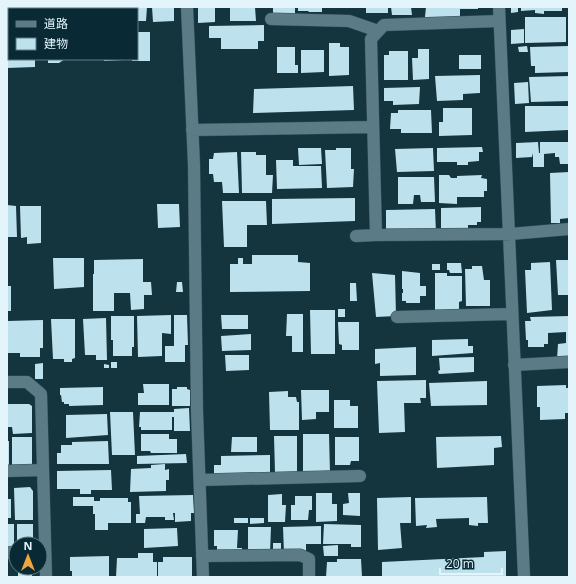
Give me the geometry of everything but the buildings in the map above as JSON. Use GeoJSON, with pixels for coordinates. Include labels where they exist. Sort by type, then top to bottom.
{"type":"FeatureCollection","features":[{"type":"Feature","properties":{"kind":"street"},"geometry":{"type":"LineString","coordinates":[[187,7],[194,165],[197,411],[203,577]]}},
{"type":"Feature","properties":{"kind":"street"},"geometry":{"type":"LineString","coordinates":[[499,7],[524,577]]}},
{"type":"Feature","properties":{"kind":"street"},"geometry":{"type":"LineString","coordinates":[[271,19],[349,20],[378,31]]}},
{"type":"Feature","properties":{"kind":"street"},"geometry":{"type":"LineString","coordinates":[[376,235],[370,39],[384,25],[499,20]]}},
{"type":"Feature","properties":{"kind":"street"},"geometry":{"type":"LineString","coordinates":[[192,130],[356,126],[373,127]]}},
{"type":"Feature","properties":{"kind":"street"},"geometry":{"type":"LineString","coordinates":[[356,236],[510,234],[569,229]]}},
{"type":"Feature","properties":{"kind":"street"},"geometry":{"type":"LineString","coordinates":[[397,317],[512,314]]}},
{"type":"Feature","properties":{"kind":"street"},"geometry":{"type":"LineString","coordinates":[[514,365],[569,362]]}},
{"type":"Feature","properties":{"kind":"street"},"geometry":{"type":"LineString","coordinates":[[7,382],[27,382],[41,394],[43,536]]}},
{"type":"Feature","properties":{"kind":"street"},"geometry":{"type":"LineString","coordinates":[[7,471],[43,470]]}},
{"type":"Feature","properties":{"kind":"street"},"geometry":{"type":"LineString","coordinates":[[200,480],[360,476]]}},
{"type":"Feature","properties":{"kind":"street"},"geometry":{"type":"LineString","coordinates":[[202,556],[300,555],[309,559],[309,577]]}}]}
